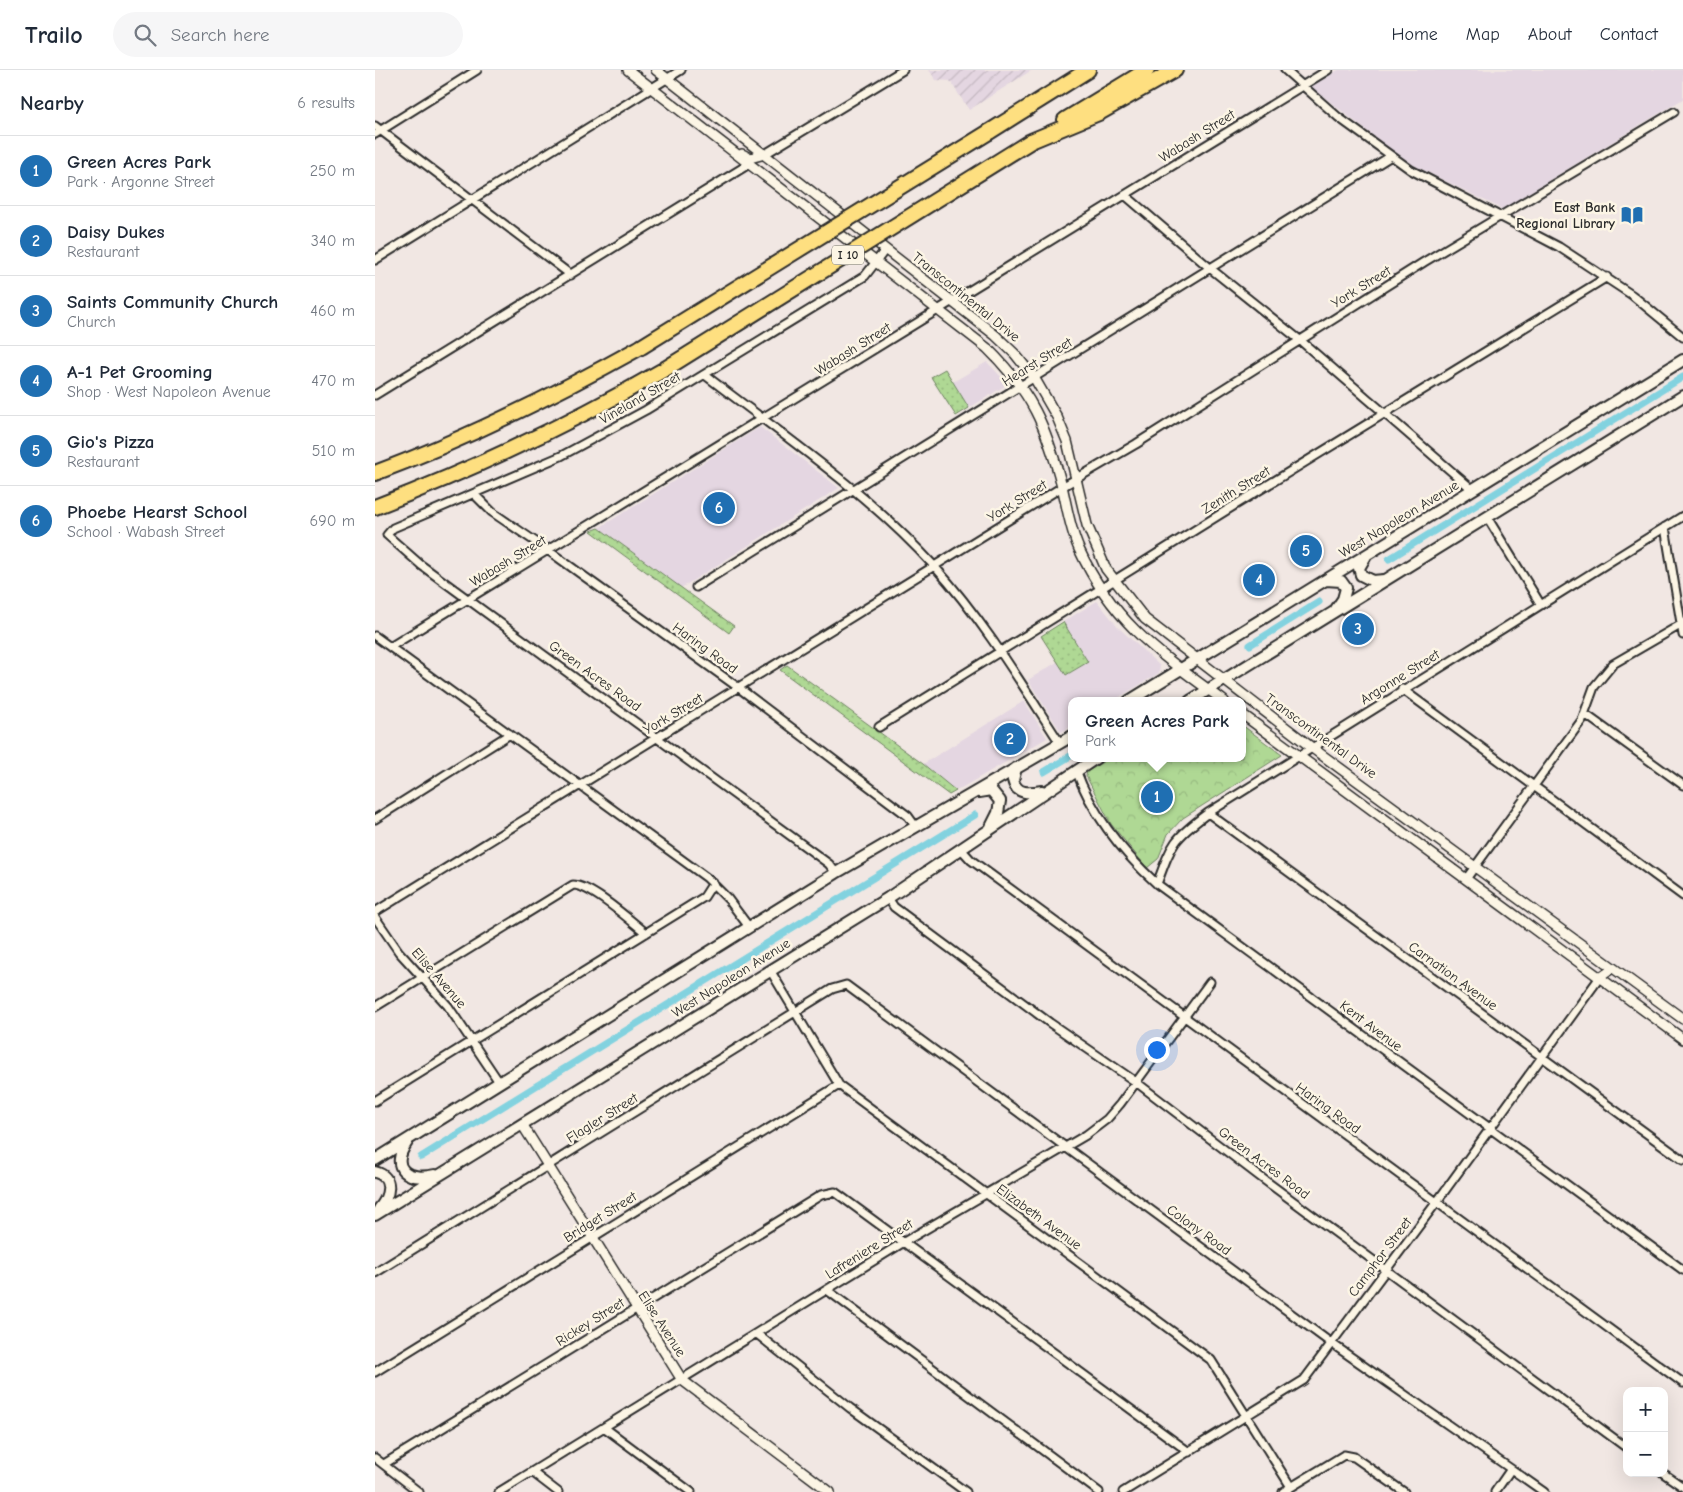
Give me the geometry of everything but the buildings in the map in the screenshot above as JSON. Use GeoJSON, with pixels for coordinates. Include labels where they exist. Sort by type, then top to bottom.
{"type":"FeatureCollection","features":[{"type":"Feature","properties":{"kind":"highway"},"geometry":{"type":"LineString","coordinates":[[1044,97],[1076,70]]}},
{"type":"Feature","properties":{"kind":"highway","name":"I 10"},"geometry":{"type":"LineString","coordinates":[[375,473],[414,459],[498,422],[641,348],[1088,70]]}},
{"type":"Feature","properties":{"kind":"highway","name":"I 10"},"geometry":{"type":"LineString","coordinates":[[375,507],[521,446],[665,369],[1147,70]]}},
{"type":"Feature","properties":{"kind":"highway"},"geometry":{"type":"LineString","coordinates":[[1031,141],[1108,108],[1175,70]]}},
{"type":"Feature","properties":{"kind":"main road","name":"West Napoleon Avenue"},"geometry":{"type":"LineString","coordinates":[[1136,697],[1683,360]]}},
{"type":"Feature","properties":{"kind":"main road"},"geometry":{"type":"LineString","coordinates":[[1197,697],[1683,396]]}},
{"type":"Feature","properties":{"kind":"main road"},"geometry":{"type":"LineString","coordinates":[[1369,554],[1359,568],[1361,575],[1373,581],[1385,580]]}},
{"type":"Feature","properties":{"kind":"main road"},"geometry":{"type":"LineString","coordinates":[[1326,580],[1341,581],[1346,588],[1343,599],[1332,613]]}},
{"type":"Feature","properties":{"kind":"main road"},"geometry":{"type":"LineString","coordinates":[[375,1160],[836,873],[1068,738]]}},
{"type":"Feature","properties":{"kind":"main road","name":"West Napoleon Avenue"},"geometry":{"type":"LineString","coordinates":[[375,1214],[888,898],[1089,762]]}},
{"type":"Feature","properties":{"kind":"main road"},"geometry":{"type":"LineString","coordinates":[[1016,768],[1013,780],[1017,790],[1023,792],[1045,791]]}},
{"type":"Feature","properties":{"kind":"main road"},"geometry":{"type":"LineString","coordinates":[[975,792],[991,790],[998,795],[1000,807],[991,828]]}},
{"type":"Feature","properties":{"kind":"main road"},"geometry":{"type":"LineString","coordinates":[[409,1139],[400,1156],[400,1163],[405,1173],[416,1178],[441,1174]]}},
{"type":"Feature","properties":{"kind":"main road"},"geometry":{"type":"LineString","coordinates":[[375,1172],[384,1176],[389,1187],[385,1201],[375,1214]]}},
{"type":"Feature","properties":{"kind":"street"},"geometry":{"type":"LineString","coordinates":[[477,70],[377,130],[571,275]]}},
{"type":"Feature","properties":{"kind":"street","name":"Transcontinental Drive"},"geometry":{"type":"LineString","coordinates":[[627,70],[987,348],[1021,387],[1042,423],[1050,440],[1078,548],[1101,590],[1120,616],[1146,642],[1219,697]]}},
{"type":"Feature","properties":{"kind":"street","name":"Transcontinental Drive"},"geometry":{"type":"LineString","coordinates":[[656,70],[995,335],[1015,354],[1035,379],[1057,417],[1067,441],[1087,526],[1106,568],[1115,582],[1145,620],[1245,697]]}},
{"type":"Feature","properties":{"kind":"street"},"geometry":{"type":"LineString","coordinates":[[375,260],[681,70]]}},
{"type":"Feature","properties":{"kind":"street"},"geometry":{"type":"LineString","coordinates":[[735,153],[750,158],[765,154],[903,70]]}},
{"type":"Feature","properties":{"kind":"street"},"geometry":{"type":"LineString","coordinates":[[1285,70],[1338,117],[1411,170],[1501,218],[1549,240],[1607,277],[1683,337]]}},
{"type":"Feature","properties":{"kind":"street","name":"Wabash Street"},"geometry":{"type":"LineString","coordinates":[[390,647],[549,551],[1328,70]]}},
{"type":"Feature","properties":{"kind":"street","name":"York Street"},"geometry":{"type":"LineString","coordinates":[[375,912],[935,567],[1424,262],[1501,218],[1674,112]]}},
{"type":"Feature","properties":{"kind":"street","name":"Hearst Street"},"geometry":{"type":"LineString","coordinates":[[696,587],[1035,379],[1391,156]]}},
{"type":"Feature","properties":{"kind":"street"},"geometry":{"type":"LineString","coordinates":[[375,395],[749,164]]}},
{"type":"Feature","properties":{"kind":"street"},"geometry":{"type":"LineString","coordinates":[[1125,195],[1211,269],[1301,340],[1473,490]]}},
{"type":"Feature","properties":{"kind":"street","name":"Vineland Street"},"geometry":{"type":"LineString","coordinates":[[387,535],[393,528],[475,495],[561,456],[647,410],[865,276],[885,250]]}},
{"type":"Feature","properties":{"kind":"street","name":"Zenith Street"},"geometry":{"type":"LineString","coordinates":[[879,727],[1115,582],[1227,510],[1607,277]]}},
{"type":"Feature","properties":{"kind":"street"},"geometry":{"type":"LineString","coordinates":[[705,374],[853,490],[895,526],[935,567],[1001,652],[1060,743]]}},
{"type":"Feature","properties":{"kind":"street","name":"Haring Road"},"geometry":{"type":"LineString","coordinates":[[475,495],[492,512],[739,688],[909,816],[916,827]]}},
{"type":"Feature","properties":{"kind":"street","name":"Argonne Street"},"geometry":{"type":"LineString","coordinates":[[1157,884],[1173,842],[1180,834],[1208,813],[1297,755],[1683,516]]}},
{"type":"Feature","properties":{"kind":"street"},"geometry":{"type":"LineString","coordinates":[[1487,517],[1541,605]]}},
{"type":"Feature","properties":{"kind":"street"},"geometry":{"type":"LineString","coordinates":[[1665,527],[1683,636]]}},
{"type":"Feature","properties":{"kind":"street","name":"Green Acres Road"},"geometry":{"type":"LineString","coordinates":[[387,535],[421,566],[657,737],[821,859],[836,873]]}},
{"type":"Feature","properties":{"kind":"street"},"geometry":{"type":"LineString","coordinates":[[1466,879],[1585,714],[1588,701],[1595,686],[1613,664],[1682,624]]}},
{"type":"Feature","properties":{"kind":"street"},"geometry":{"type":"LineString","coordinates":[[375,636],[713,883],[749,927]]}},
{"type":"Feature","properties":{"kind":"street"},"geometry":{"type":"LineString","coordinates":[[1402,690],[1683,896]]}},
{"type":"Feature","properties":{"kind":"street","name":"Transcontinental Drive"},"geometry":{"type":"LineString","coordinates":[[1246,698],[1683,1019]]}},
{"type":"Feature","properties":{"kind":"street"},"geometry":{"type":"LineString","coordinates":[[1585,714],[1683,785]]}},
{"type":"Feature","properties":{"kind":"street","name":"Transcontinental Drive"},"geometry":{"type":"LineString","coordinates":[[1246,717],[1683,1039]]}},
{"type":"Feature","properties":{"kind":"street"},"geometry":{"type":"LineString","coordinates":[[375,819],[509,734]]}},
{"type":"Feature","properties":{"kind":"street","name":"Kent Avenue"},"geometry":{"type":"LineString","coordinates":[[1076,770],[1109,832],[1124,851],[1157,884],[1489,1130],[1683,1270]]}},
{"type":"Feature","properties":{"kind":"street","name":"Carnation Avenue"},"geometry":{"type":"LineString","coordinates":[[1208,813],[1683,1160]]}},
{"type":"Feature","properties":{"kind":"street","name":"Haring Road"},"geometry":{"type":"LineString","coordinates":[[961,849],[971,860],[1183,1017],[1683,1383]]}},
{"type":"Feature","properties":{"kind":"street"},"geometry":{"type":"LineString","coordinates":[[375,1101],[704,897],[713,883]]}},
{"type":"Feature","properties":{"kind":"street"},"geometry":{"type":"LineString","coordinates":[[375,1007],[573,885],[579,885],[591,892],[646,933]]}},
{"type":"Feature","properties":{"kind":"street","name":"Green Acres Road"},"geometry":{"type":"LineString","coordinates":[[888,898],[894,907],[955,954],[1136,1082],[1623,1445]]}},
{"type":"Feature","properties":{"kind":"street","name":"Elise Avenue"},"geometry":{"type":"LineString","coordinates":[[375,917],[399,952],[448,1006],[499,1082]]}},
{"type":"Feature","properties":{"kind":"street","name":"Camphor Street"},"geometry":{"type":"LineString","coordinates":[[1123,1492],[1304,1380],[1436,1203],[1600,977],[1613,968]]}},
{"type":"Feature","properties":{"kind":"street","name":"Elizabeth Avenue"},"geometry":{"type":"LineString","coordinates":[[770,970],[839,1085],[1211,1360],[1291,1487]]}},
{"type":"Feature","properties":{"kind":"street","name":"Lafreniere Street"},"geometry":{"type":"LineString","coordinates":[[499,1492],[904,1242],[1065,1147],[1107,1119],[1209,982]]}},
{"type":"Feature","properties":{"kind":"street","name":"Flagler Street"},"geometry":{"type":"LineString","coordinates":[[375,1273],[795,1012],[843,985]]}},
{"type":"Feature","properties":{"kind":"street","name":"Colony Road"},"geometry":{"type":"LineString","coordinates":[[843,985],[850,987],[1331,1343],[1544,1492]]}},
{"type":"Feature","properties":{"kind":"street","name":"Bridget Street"},"geometry":{"type":"LineString","coordinates":[[375,1372],[516,1286],[591,1236],[839,1085]]}},
{"type":"Feature","properties":{"kind":"street","name":"Elise Avenue"},"geometry":{"type":"LineString","coordinates":[[522,1124],[635,1308],[682,1380],[830,1492]]}},
{"type":"Feature","properties":{"kind":"street","name":"Rickey Street"},"geometry":{"type":"LineString","coordinates":[[384,1464],[821,1194],[837,1193],[904,1242]]}},
{"type":"Feature","properties":{"kind":"street"},"geometry":{"type":"LineString","coordinates":[[904,1242],[1189,1452]]}},
{"type":"Feature","properties":{"kind":"street"},"geometry":{"type":"LineString","coordinates":[[827,1290],[1099,1492]]}},
{"type":"Feature","properties":{"kind":"street"},"geometry":{"type":"LineString","coordinates":[[757,1334],[850,1408],[966,1492]]}},
{"type":"Feature","properties":{"kind":"street"},"geometry":{"type":"LineString","coordinates":[[605,1428],[691,1492]]}},
{"type":"Feature","properties":{"kind":"street"},"geometry":{"type":"LineString","coordinates":[[1283,1492],[1343,1455],[1354,1457],[1404,1492]]}},
{"type":"Feature","properties":{"kind":"street"},"geometry":{"type":"LineString","coordinates":[[375,1458],[419,1492]]}},
{"type":"Feature","properties":{"kind":"street"},"geometry":{"type":"LineString","coordinates":[[1495,1492],[1511,1469]]}},
{"type":"Feature","properties":{"kind":"street"},"geometry":{"type":"LineString","coordinates":[[532,1472],[558,1492]]}},
{"type":"Feature","properties":{"kind":"street"},"geometry":{"type":"LineString","coordinates":[[1668,1476],[1683,1487]]}},
{"type":"Feature","properties":{"kind":"shaded area"},"geometry":{"type":"Polygon","coordinates":[[[929,70],[1032,70],[969,110],[950,81],[936,80],[929,70]]]}},
{"type":"Feature","properties":{"kind":"shaded area"},"geometry":{"type":"Polygon","coordinates":[[[1338,70],[1683,70],[1683,99],[1502,209],[1415,166],[1311,87],[1338,70]]]}},
{"type":"Feature","properties":{"kind":"shaded area"},"geometry":{"type":"Polygon","coordinates":[[[987,362],[1008,384],[969,408],[953,382],[987,362]]]}},
{"type":"Feature","properties":{"kind":"shaded area"},"geometry":{"type":"Polygon","coordinates":[[[760,427],[839,488],[681,588],[599,528],[760,427]]]}},
{"type":"Feature","properties":{"kind":"shaded area"},"geometry":{"type":"Polygon","coordinates":[[[1097,601],[1119,628],[1160,666],[1159,673],[1120,697],[1068,697],[1068,728],[1061,732],[1028,680],[1057,662],[1066,675],[1088,662],[1063,622],[1097,601]]]}},
{"type":"Feature","properties":{"kind":"shaded area"},"geometry":{"type":"Polygon","coordinates":[[[1024,701],[1047,738],[956,791],[923,764],[1024,701]]]}},
{"type":"Feature","properties":{"kind":"green space"},"geometry":{"type":"Polygon","coordinates":[[[945,369],[969,408],[956,416],[931,377],[945,369]]]}},
{"type":"Feature","properties":{"kind":"green space"},"geometry":{"type":"Polygon","coordinates":[[[599,528],[734,626],[729,633],[591,531],[599,528]]]}},
{"type":"Feature","properties":{"kind":"green space"},"geometry":{"type":"Polygon","coordinates":[[[1063,622],[1088,662],[1066,675],[1041,636],[1063,622]]]}},
{"type":"Feature","properties":{"kind":"green space"},"geometry":{"type":"Polygon","coordinates":[[[787,665],[923,764],[956,791],[949,795],[780,670],[787,665]]]}},
{"type":"Feature","properties":{"kind":"green space"},"geometry":{"type":"Polygon","coordinates":[[[1246,728],[1282,755],[1183,818],[1168,834],[1158,859],[1147,868],[1111,824],[1086,776],[1087,772],[1103,762],[1246,762],[1246,728]]]}},
{"type":"Feature","properties":{"kind":"waterway"},"geometry":{"type":"LineString","coordinates":[[1389,559],[1683,377]]}},
{"type":"Feature","properties":{"kind":"waterway"},"geometry":{"type":"LineString","coordinates":[[1250,645],[1319,602]]}},
{"type":"Feature","properties":{"kind":"waterway"},"geometry":{"type":"LineString","coordinates":[[1044,772],[1068,757]]}},
{"type":"Feature","properties":{"kind":"waterway"},"geometry":{"type":"LineString","coordinates":[[421,1157],[975,815]]}},
{"type":"Feature","properties":{"kind":"place","name":"East Bank Regional Library"},"geometry":{"type":"Point","coordinates":[1632,215]}},
{"type":"Feature","properties":{"kind":"place","name":"Phoebe Hearst School"},"geometry":{"type":"Point","coordinates":[719,508]}},
{"type":"Feature","properties":{"kind":"place","name":"Gio's Pizza"},"geometry":{"type":"Point","coordinates":[1306,551]}},
{"type":"Feature","properties":{"kind":"place","name":"A-1 Pet Grooming"},"geometry":{"type":"Point","coordinates":[1259,580]}},
{"type":"Feature","properties":{"kind":"place","name":"Saints Community Church"},"geometry":{"type":"Point","coordinates":[1358,629]}},
{"type":"Feature","properties":{"kind":"place","name":"Daisy Dukes"},"geometry":{"type":"Point","coordinates":[1010,739]}},
{"type":"Feature","properties":{"kind":"place","name":"Green Acres Park"},"geometry":{"type":"Point","coordinates":[1157,797]}}]}
